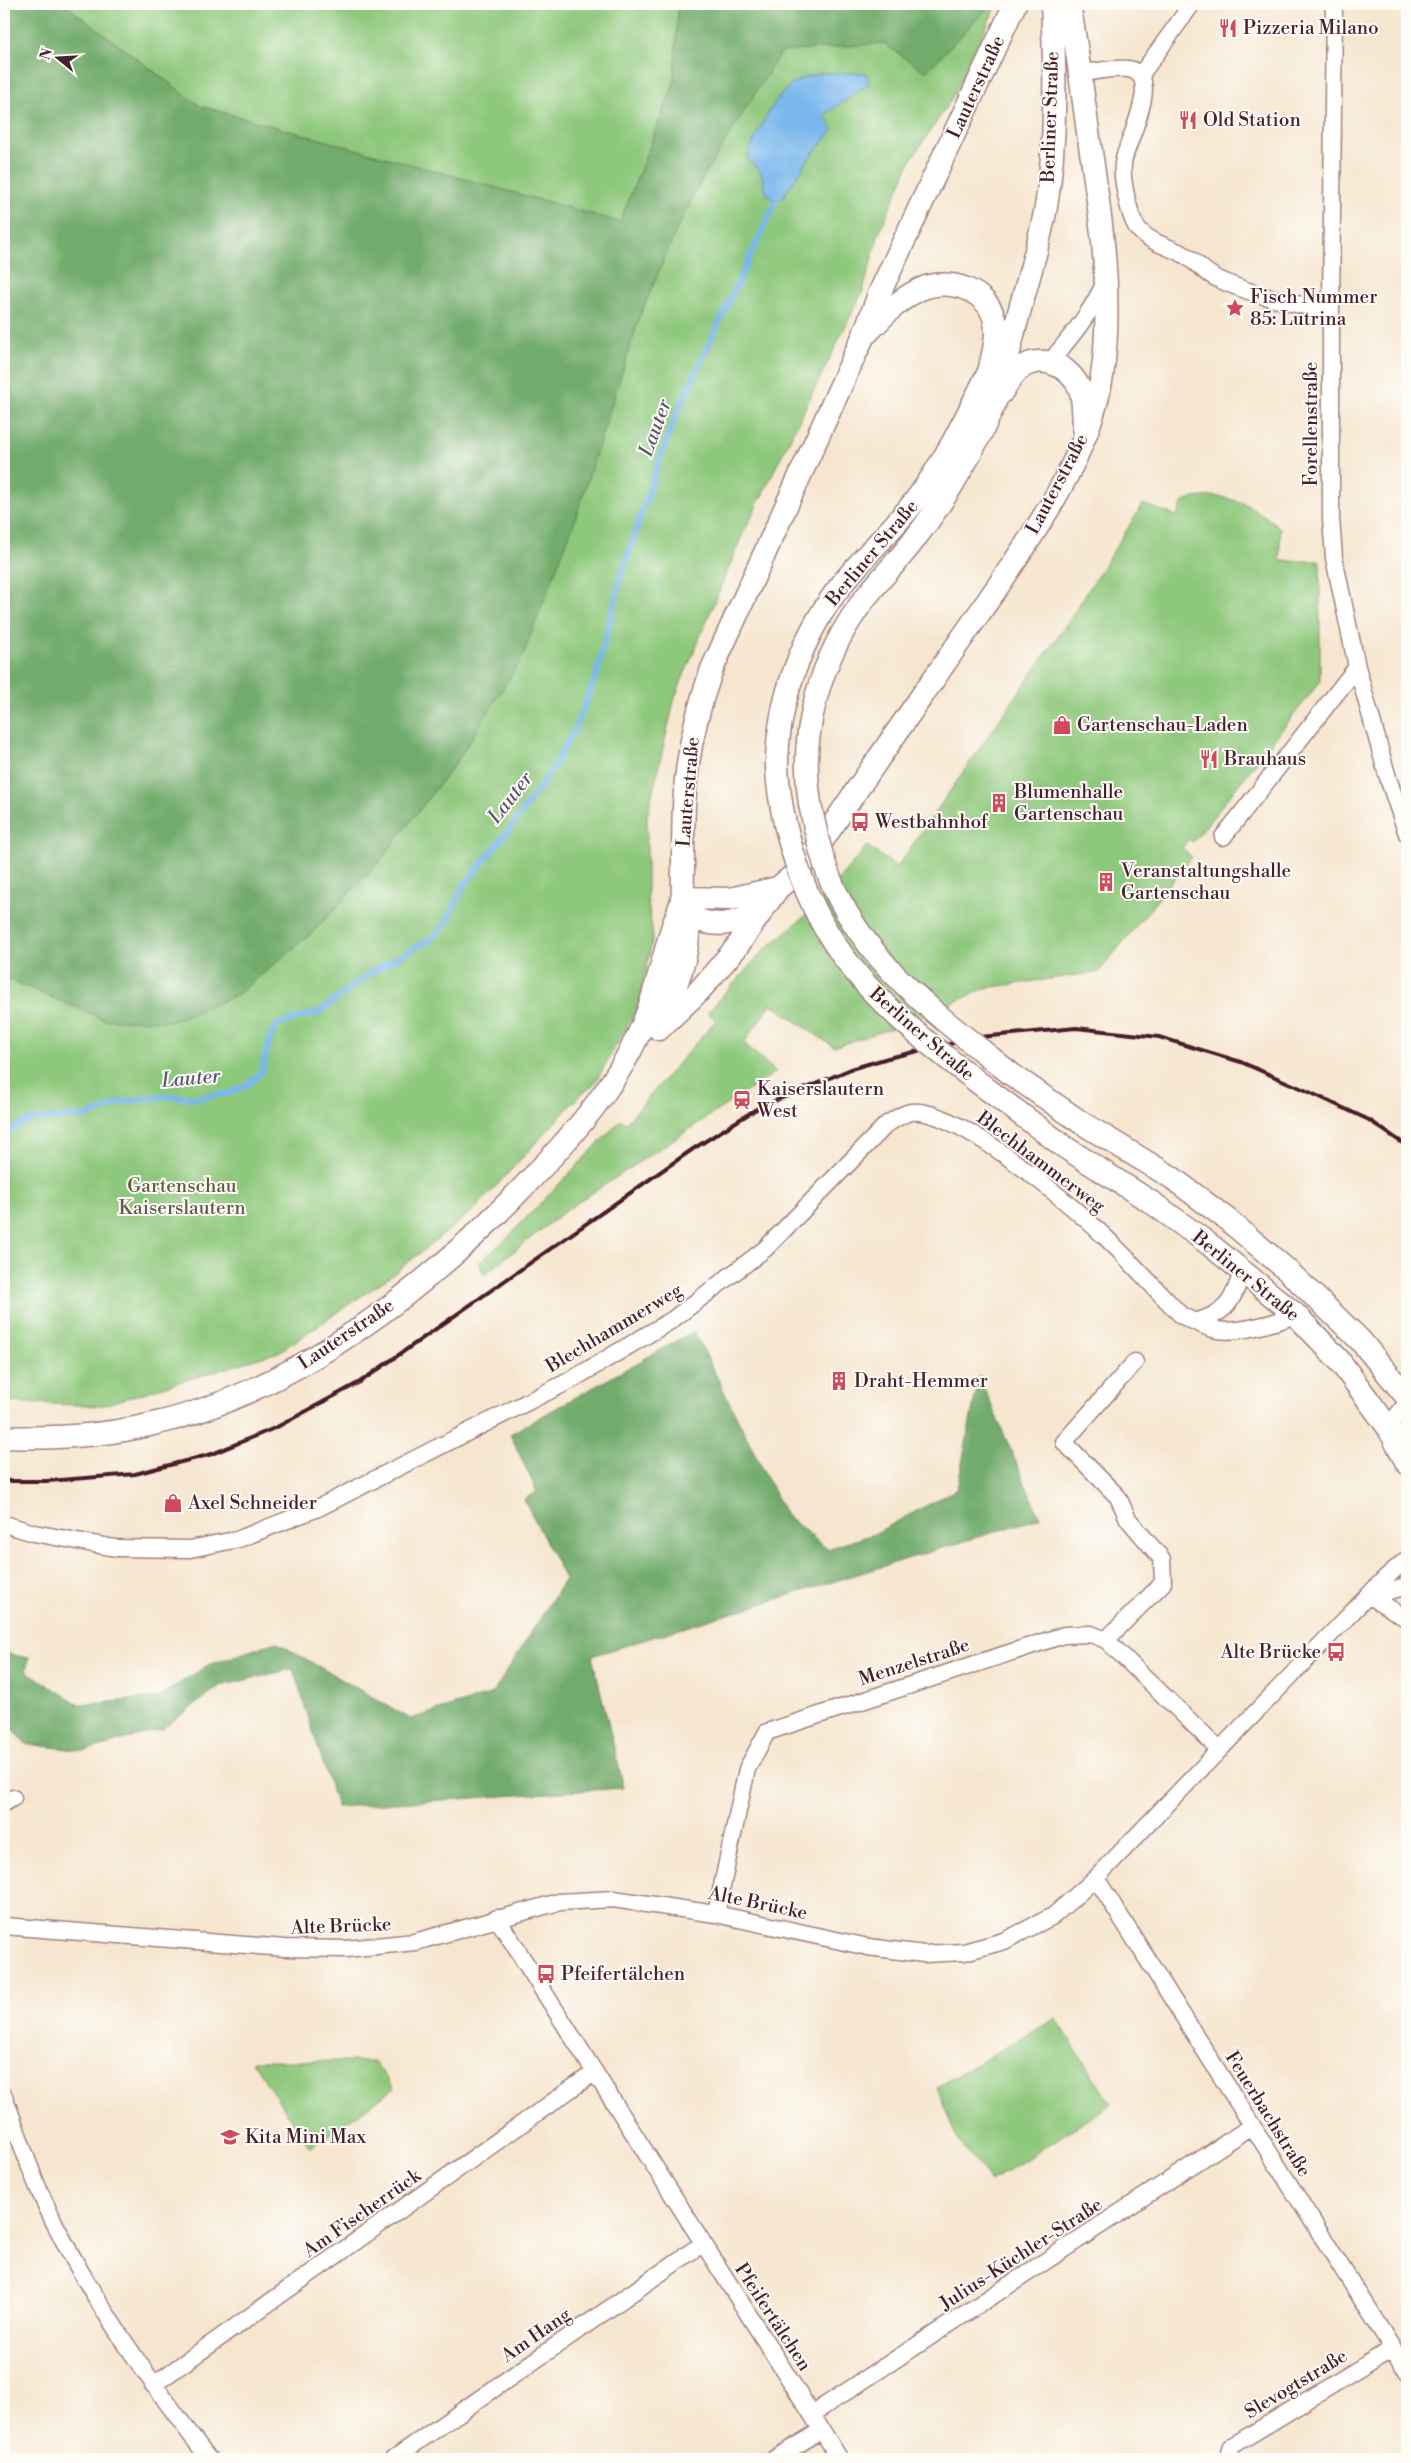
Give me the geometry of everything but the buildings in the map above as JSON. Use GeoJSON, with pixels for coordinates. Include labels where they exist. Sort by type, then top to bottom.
{"type":"FeatureCollection","features":[{"type":"Feature","properties":{"kind":"main road","name":"Lauterstraße"},"geometry":{"type":"LineString","coordinates":[[4,1437],[84,1436],[153,1424],[230,1399],[284,1374],[347,1336],[415,1286],[468,1242],[553,1156],[610,1085],[626,1070],[659,1029],[679,976],[687,939],[684,803],[687,764],[704,691],[724,641],[863,337],[880,292],[1015,4]]}},
{"type":"Feature","properties":{"kind":"main road","name":"Berliner Straße"},"geometry":{"type":"LineString","coordinates":[[1052,4],[1054,132],[1051,169],[1041,230],[994,404],[971,450],[931,515],[912,543],[866,597],[831,656],[814,707],[807,745],[806,781],[826,868],[842,904],[859,933],[883,963],[908,988],[952,1027],[1011,1074],[1082,1123],[1171,1177],[1228,1220],[1287,1270],[1360,1340],[1407,1397]]}},
{"type":"Feature","properties":{"kind":"main road","name":"Lauterstraße"},"geometry":{"type":"LineString","coordinates":[[686,907],[714,924],[730,924],[742,921],[765,906],[778,888],[795,874],[822,842],[1015,560],[1064,479],[1085,435],[1094,410],[1102,376],[1106,319],[1100,214],[1069,4]]}},
{"type":"Feature","properties":{"kind":"main road"},"geometry":{"type":"LineString","coordinates":[[863,337],[911,294],[923,288],[936,285],[960,286],[984,301],[993,316],[996,335],[990,370]]}},
{"type":"Feature","properties":{"kind":"main road","name":"Berliner Straße"},"geometry":{"type":"LineString","coordinates":[[1018,317],[954,442],[928,483],[841,585],[808,639],[790,688],[779,744],[778,783],[785,824],[794,858],[808,896],[820,920],[845,960],[868,988],[896,1016],[983,1086],[1066,1148],[1154,1204],[1296,1315],[1338,1359],[1388,1427],[1407,1463]]}},
{"type":"Feature","properties":{"kind":"main road"},"geometry":{"type":"LineString","coordinates":[[994,404],[1016,372],[1026,365],[1038,361],[1050,362],[1071,375],[1080,390],[1085,435]]}},
{"type":"Feature","properties":{"kind":"main road","name":"Lauterstraße"},"geometry":{"type":"LineString","coordinates":[[686,907],[778,888]]}},
{"type":"Feature","properties":{"kind":"main road"},"geometry":{"type":"LineString","coordinates":[[659,1029],[698,992],[736,948],[765,906]]}},
{"type":"Feature","properties":{"kind":"main road","name":"Lauterstraße"},"geometry":{"type":"LineString","coordinates":[[610,1085],[646,1014],[686,907]]}},
{"type":"Feature","properties":{"kind":"street"},"geometry":{"type":"LineString","coordinates":[[1140,76],[1192,4]]}},
{"type":"Feature","properties":{"kind":"street","name":"Forellenstraße"},"geometry":{"type":"LineString","coordinates":[[1334,4],[1331,312],[1331,520],[1334,558],[1357,667],[1388,778],[1407,834]]}},
{"type":"Feature","properties":{"kind":"street"},"geometry":{"type":"LineString","coordinates":[[1079,74],[1130,69],[1140,76],[1144,87],[1144,101],[1123,164],[1130,210],[1137,228],[1152,241],[1190,258],[1217,279],[1274,299],[1331,312]]}},
{"type":"Feature","properties":{"kind":"street"},"geometry":{"type":"LineString","coordinates":[[1050,362],[1092,307],[1104,283]]}},
{"type":"Feature","properties":{"kind":"street"},"geometry":{"type":"LineString","coordinates":[[1223,837],[1357,667]]}},
{"type":"Feature","properties":{"kind":"street","name":"Blechhammerweg"},"geometry":{"type":"LineString","coordinates":[[4,1524],[34,1533],[115,1548],[190,1549],[238,1539],[318,1508],[571,1380],[672,1320],[765,1249],[887,1124],[911,1112],[940,1116],[962,1126],[1010,1160],[1063,1200],[1102,1234],[1182,1315],[1195,1322],[1219,1330],[1271,1323],[1296,1315]]}},
{"type":"Feature","properties":{"kind":"street"},"geometry":{"type":"LineString","coordinates":[[1195,1322],[1215,1317],[1229,1304],[1236,1292],[1242,1271]]}},
{"type":"Feature","properties":{"kind":"street"},"geometry":{"type":"LineString","coordinates":[[1135,1362],[1064,1442],[1118,1498],[1128,1519],[1162,1560],[1163,1583],[1106,1640],[1220,1749]]}},
{"type":"Feature","properties":{"kind":"street"},"geometry":{"type":"LineString","coordinates":[[1388,1427],[1407,1403]]}},
{"type":"Feature","properties":{"kind":"street","name":"Alte Brücke"},"geometry":{"type":"LineString","coordinates":[[4,1926],[285,1948],[346,1949],[416,1942],[559,1902],[613,1899],[716,1914],[868,1947],[924,1954],[964,1952],[1004,1941],[1053,1916],[1096,1878],[1370,1596],[1385,1578],[1407,1559]]}},
{"type":"Feature","properties":{"kind":"street"},"geometry":{"type":"LineString","coordinates":[[1370,1596],[1407,1586]]}},
{"type":"Feature","properties":{"kind":"street"},"geometry":{"type":"LineString","coordinates":[[1370,1596],[1407,1619]]}},
{"type":"Feature","properties":{"kind":"street","name":"Menzelstraße"},"geometry":{"type":"LineString","coordinates":[[716,1914],[748,1769],[767,1732],[1064,1635],[1091,1634],[1106,1640]]}},
{"type":"Feature","properties":{"kind":"street","name":"Feuerbachstraße"},"geometry":{"type":"LineString","coordinates":[[1096,1878],[1407,2371]]}},
{"type":"Feature","properties":{"kind":"street","name":"Pfeifertälchen"},"geometry":{"type":"LineString","coordinates":[[497,1918],[840,2459]]}},
{"type":"Feature","properties":{"kind":"street","name":"Am Fischerrück"},"geometry":{"type":"LineString","coordinates":[[153,2386],[595,2072]]}},
{"type":"Feature","properties":{"kind":"street"},"geometry":{"type":"LineString","coordinates":[[4,2096],[43,2199],[95,2298],[153,2386],[209,2459]]}},
{"type":"Feature","properties":{"kind":"street","name":"Julius-Küchler-Straße"},"geometry":{"type":"LineString","coordinates":[[812,2414],[1252,2126]]}},
{"type":"Feature","properties":{"kind":"street","name":"Am Hang"},"geometry":{"type":"LineString","coordinates":[[393,2459],[702,2244]]}},
{"type":"Feature","properties":{"kind":"street","name":"Slevogtstraße"},"geometry":{"type":"LineString","coordinates":[[1228,2459],[1232,2446],[1393,2348]]}},
{"type":"Feature","properties":{"kind":"street"},"geometry":{"type":"LineString","coordinates":[[774,2459],[822,2430]]}},
{"type":"Feature","properties":{"kind":"green space"},"geometry":{"type":"Polygon","coordinates":[[[4,4],[64,4],[200,106],[620,222],[674,84],[678,4],[991,4],[926,72],[883,43],[781,52],[702,179],[676,231],[640,316],[574,523],[522,658],[458,760],[378,863],[313,932],[237,995],[173,1021],[105,1020],[4,977],[4,4]]]}},
{"type":"Feature","properties":{"kind":"green space","name":"Gartenschau Kaiserslautern"},"geometry":{"type":"Polygon","coordinates":[[[64,4],[997,4],[951,100],[911,160],[879,233],[863,291],[741,538],[675,697],[647,817],[647,897],[653,936],[639,1005],[594,1085],[581,1094],[475,1209],[391,1276],[279,1352],[100,1406],[4,1402],[4,977],[105,1020],[237,995],[313,932],[378,863],[458,760],[640,316],[676,231],[702,179],[674,84],[620,222],[200,106],[64,4]]]}},
{"type":"Feature","properties":{"kind":"green space"},"geometry":{"type":"Polygon","coordinates":[[[1213,496],[1249,506],[1280,528],[1280,561],[1320,561],[1320,682],[1193,842],[1189,839],[1182,848],[1192,857],[1099,972],[986,988],[908,1023],[834,1047],[771,1004],[744,1043],[776,1072],[565,1211],[484,1275],[479,1263],[506,1239],[621,1120],[626,1123],[716,1020],[707,1013],[764,950],[810,912],[867,846],[897,867],[1072,616],[1143,504],[1177,516],[1182,503],[1194,498],[1213,496]]]}},
{"type":"Feature","properties":{"kind":"green space"},"geometry":{"type":"Polygon","coordinates":[[[694,1331],[785,1514],[827,1549],[874,1534],[957,1489],[979,1376],[1040,1518],[592,1656],[624,1788],[337,1807],[293,1669],[220,1686],[162,1729],[84,1751],[26,1744],[4,1719],[4,1653],[29,1658],[26,1671],[80,1705],[158,1697],[208,1665],[276,1642],[411,1719],[493,1693],[565,1579],[524,1499],[537,1492],[510,1434],[694,1331]]]}},
{"type":"Feature","properties":{"kind":"green space"},"geometry":{"type":"Polygon","coordinates":[[[1056,2018],[1111,2104],[991,2182],[956,2137],[937,2087],[1056,2018]]]}},
{"type":"Feature","properties":{"kind":"green space"},"geometry":{"type":"Polygon","coordinates":[[[252,2061],[374,2061],[394,2088],[310,2148],[252,2061]]]}},
{"type":"Feature","properties":{"kind":"water"},"geometry":{"type":"Polygon","coordinates":[[[823,73],[866,73],[869,84],[824,115],[833,130],[806,162],[784,196],[776,201],[767,195],[761,172],[747,158],[767,115],[781,95],[797,81],[823,73]]]}},
{"type":"Feature","properties":{"kind":"waterway","name":"Lauter"},"geometry":{"type":"LineString","coordinates":[[4,1133],[30,1120],[89,1116],[121,1102],[166,1096],[196,1098],[230,1093],[250,1083],[261,1073],[270,1038],[277,1025],[319,1012],[373,971],[432,939],[445,925],[464,885],[509,830],[550,773],[575,729],[596,676],[621,576],[657,466],[677,413],[776,201]]}},
{"type":"Feature","properties":{"kind":"railway"},"geometry":{"type":"LineString","coordinates":[[4,1481],[48,1481],[135,1474],[212,1454],[277,1427],[360,1382],[693,1149],[758,1108],[851,1069],[888,1058],[980,1037],[1076,1028],[1159,1037],[1241,1062],[1307,1091],[1369,1120],[1407,1146]]}},
{"type":"Feature","properties":{"kind":"place","name":"Pizzeria Milano"},"geometry":{"type":"Point","coordinates":[1228,28]}},
{"type":"Feature","properties":{"kind":"place","name":"Old Station"},"geometry":{"type":"Point","coordinates":[1188,120]}},
{"type":"Feature","properties":{"kind":"place","name":"Fisch Nummer 85: Lutrina"},"geometry":{"type":"Point","coordinates":[1235,308]}},
{"type":"Feature","properties":{"kind":"place","name":"Gartenschau-Laden"},"geometry":{"type":"Point","coordinates":[1062,725]}},
{"type":"Feature","properties":{"kind":"place","name":"Brauhaus"},"geometry":{"type":"Point","coordinates":[1209,759]}},
{"type":"Feature","properties":{"kind":"place","name":"Blumenhalle Gartenschau"},"geometry":{"type":"Point","coordinates":[999,803]}},
{"type":"Feature","properties":{"kind":"place","name":"Westbahnhof"},"geometry":{"type":"Point","coordinates":[860,822]}},
{"type":"Feature","properties":{"kind":"place","name":"Veranstaltungshalle Gartenschau"},"geometry":{"type":"Point","coordinates":[1106,882]}},
{"type":"Feature","properties":{"kind":"place","name":"Kaiserslautern West"},"geometry":{"type":"Point","coordinates":[742,1100]}},
{"type":"Feature","properties":{"kind":"place","name":"Draht-Hemmer"},"geometry":{"type":"Point","coordinates":[839,1381]}},
{"type":"Feature","properties":{"kind":"place","name":"Axel Schneider"},"geometry":{"type":"Point","coordinates":[173,1503]}},
{"type":"Feature","properties":{"kind":"place","name":"Alte Brücke"},"geometry":{"type":"Point","coordinates":[1336,1652]}},
{"type":"Feature","properties":{"kind":"place","name":"Pfeifertälchen"},"geometry":{"type":"Point","coordinates":[546,1974]}},
{"type":"Feature","properties":{"kind":"place","name":"Kita Mini Max"},"geometry":{"type":"Point","coordinates":[230,2137]}}]}
